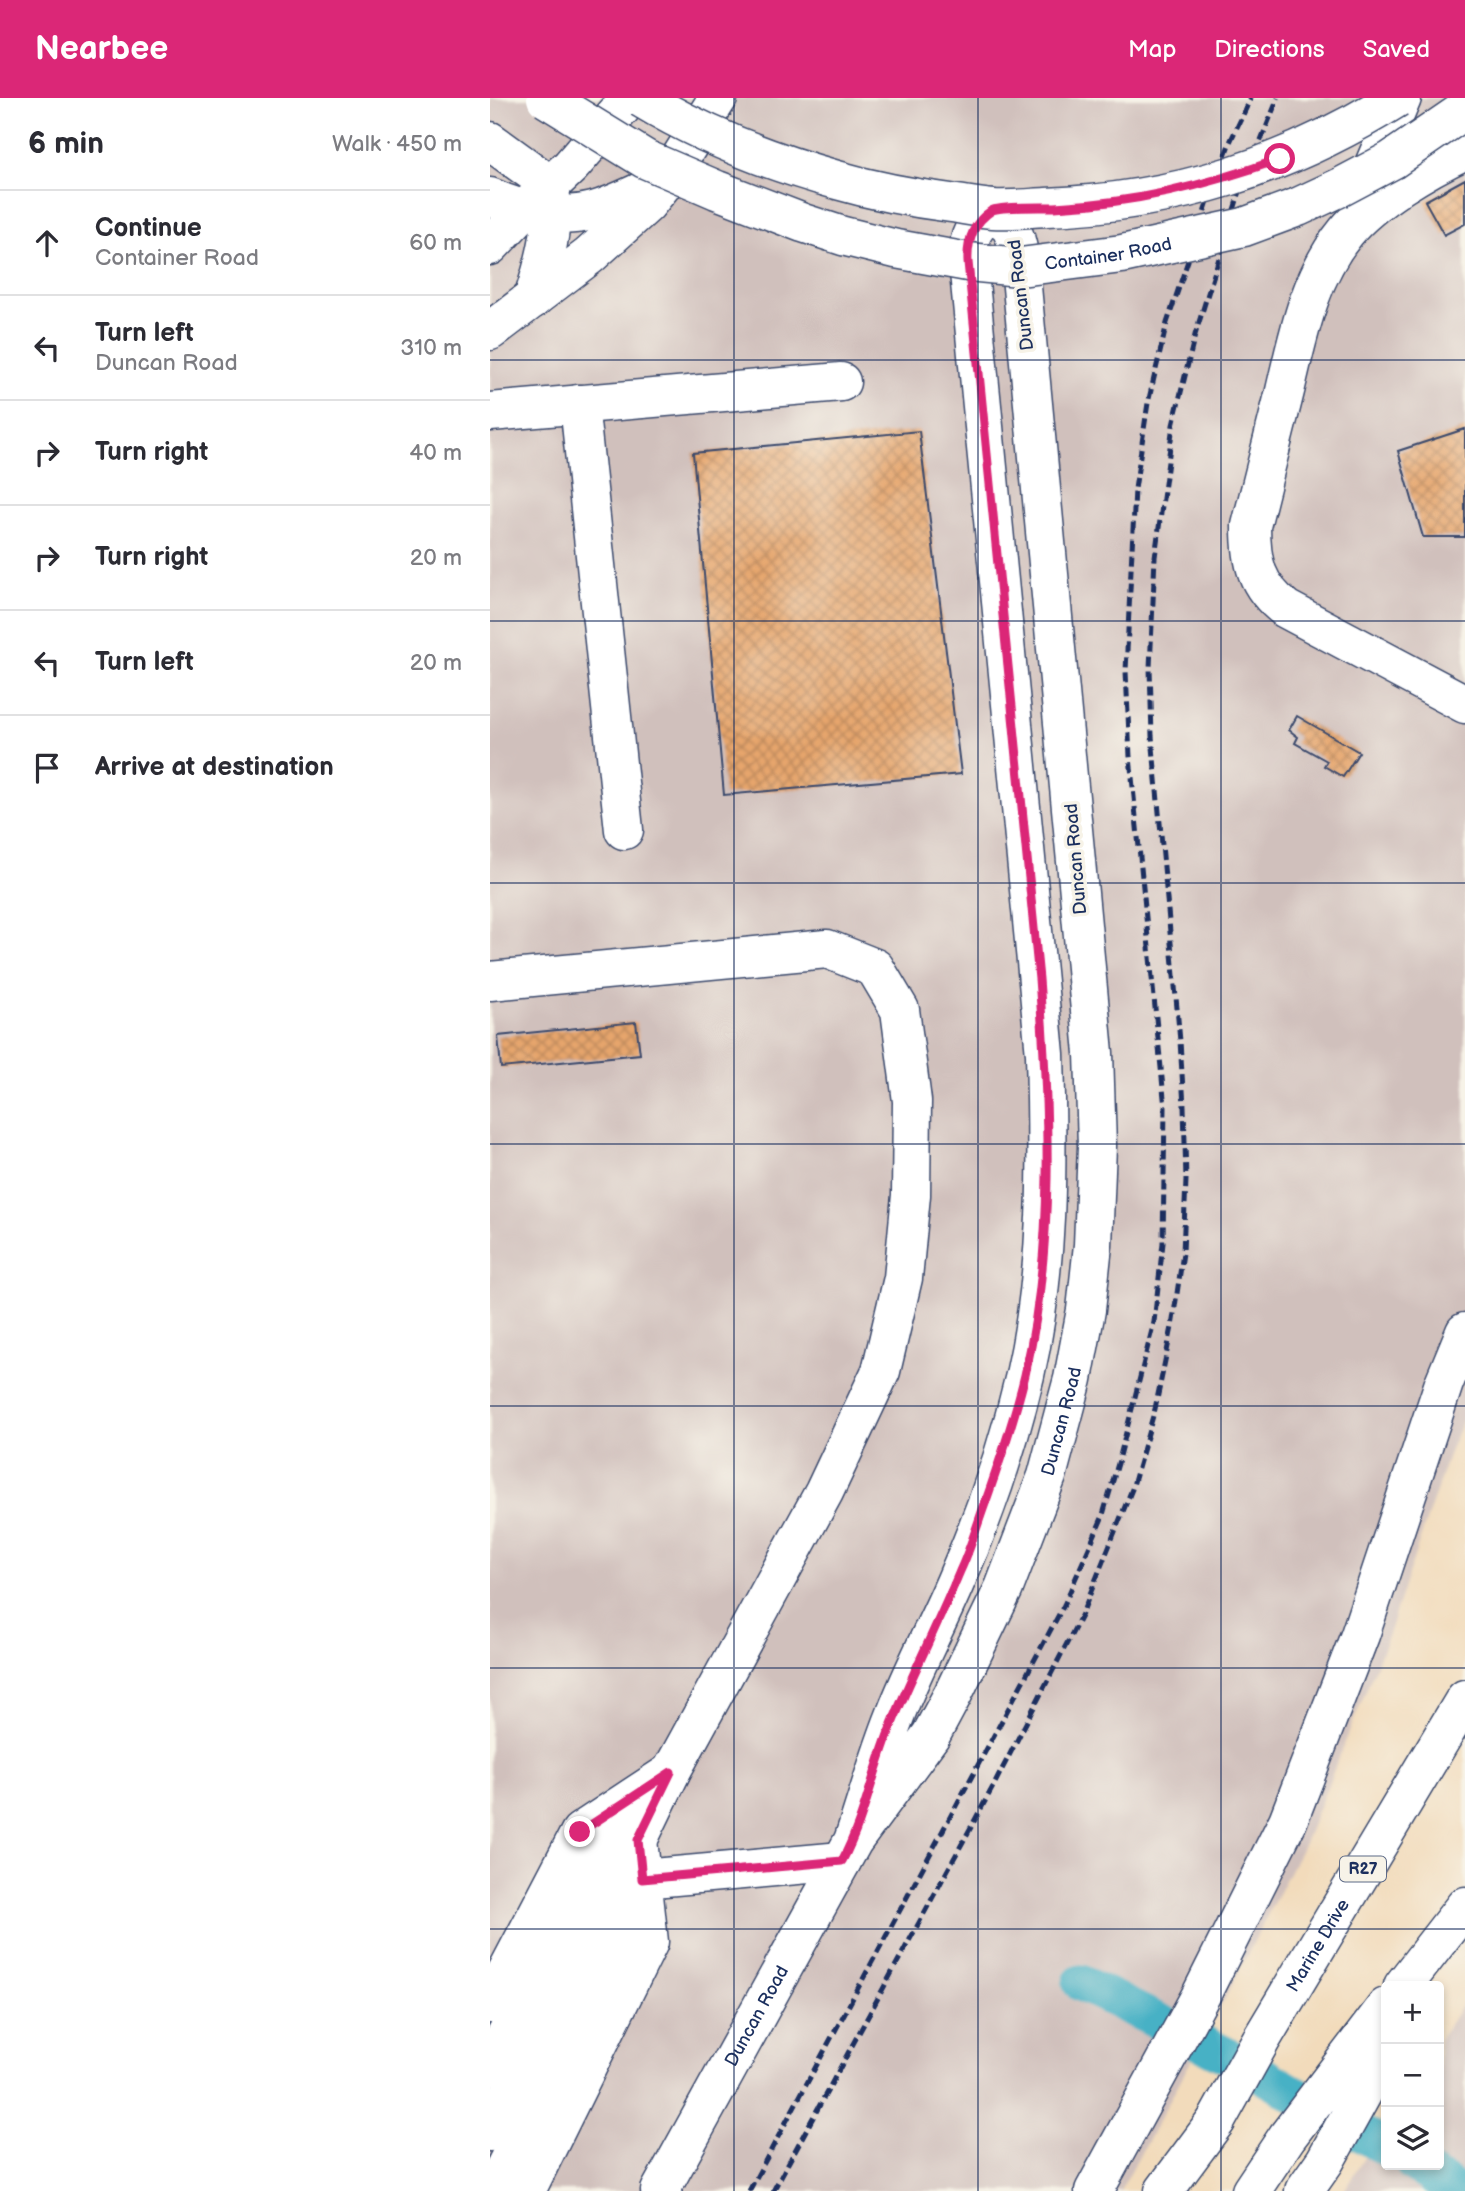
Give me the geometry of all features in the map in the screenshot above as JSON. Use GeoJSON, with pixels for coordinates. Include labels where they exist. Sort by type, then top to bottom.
{"type":"FeatureCollection","features":[{"type":"Feature","properties":{"kind":"main road","name":"Container Road"},"geometry":{"type":"LineString","coordinates":[[546,98],[645,159],[741,200],[843,236],[896,249],[968,262],[1020,267],[1122,254],[1244,227],[1351,182],[1392,160],[1465,110]]}},
{"type":"Feature","properties":{"kind":"main road"},"geometry":{"type":"LineString","coordinates":[[490,246],[529,202],[571,166],[630,98]]}},
{"type":"Feature","properties":{"kind":"main road"},"geometry":{"type":"LineString","coordinates":[[641,98],[720,140],[789,167],[904,197],[993,209],[1096,205],[1177,191],[1225,179],[1327,139],[1399,98]]}},
{"type":"Feature","properties":{"kind":"main road"},"geometry":{"type":"LineString","coordinates":[[490,331],[589,256],[647,204],[667,179],[718,98]]}},
{"type":"Feature","properties":{"kind":"main road"},"geometry":{"type":"LineString","coordinates":[[1399,98],[1346,232],[1326,263],[1305,307],[1251,526],[1251,549],[1256,570],[1265,589],[1286,609],[1465,704]]}},
{"type":"Feature","properties":{"kind":"main road"},"geometry":{"type":"LineString","coordinates":[[490,141],[534,173],[529,202],[547,255],[533,299]]}},
{"type":"Feature","properties":{"kind":"main road"},"geometry":{"type":"LineString","coordinates":[[1346,232],[1373,206],[1398,188],[1465,150]]}},
{"type":"Feature","properties":{"kind":"main road"},"geometry":{"type":"LineString","coordinates":[[529,202],[566,215],[593,211],[667,179]]}},
{"type":"Feature","properties":{"kind":"main road","name":"Duncan Road"},"geometry":{"type":"LineString","coordinates":[[660,2191],[847,1851],[931,1735],[953,1694],[1004,1588],[1047,1476],[1073,1379],[1086,1310],[1093,1245],[1097,1146],[1094,1053],[1017,239],[1004,218],[993,209],[978,222],[971,235],[968,262],[1045,1054],[1047,1132],[1044,1252],[1025,1375],[998,1469],[961,1569],[895,1716],[847,1851]]}},
{"type":"Feature","properties":{"kind":"main road"},"geometry":{"type":"LineString","coordinates":[[490,412],[841,382]]}},
{"type":"Feature","properties":{"kind":"main road"},"geometry":{"type":"LineString","coordinates":[[579,404],[624,830]]}},
{"type":"Feature","properties":{"kind":"main road"},"geometry":{"type":"LineString","coordinates":[[490,981],[827,948],[874,968],[900,1010],[912,1101],[911,1195],[903,1278],[881,1371],[824,1492],[671,1772],[490,2132]]}},
{"type":"Feature","properties":{"kind":"main road"},"geometry":{"type":"LineString","coordinates":[[1094,2191],[1200,1995],[1288,1821],[1360,1635],[1444,1383],[1465,1332]]}},
{"type":"Feature","properties":{"kind":"main road","name":"Marine Drive"},"geometry":{"type":"LineString","coordinates":[[1222,2111],[1261,2040],[1465,1699]]}},
{"type":"Feature","properties":{"kind":"main road"},"geometry":{"type":"LineString","coordinates":[[490,2004],[580,1832],[671,1772]]}},
{"type":"Feature","properties":{"kind":"main road"},"geometry":{"type":"LineString","coordinates":[[490,2067],[626,1802]]}},
{"type":"Feature","properties":{"kind":"main road"},"geometry":{"type":"LineString","coordinates":[[526,2191],[649,1942],[638,1840]]}},
{"type":"Feature","properties":{"kind":"main road"},"geometry":{"type":"LineString","coordinates":[[643,1886],[847,1851]]}},
{"type":"Feature","properties":{"kind":"main road"},"geometry":{"type":"LineString","coordinates":[[493,2191],[643,1886]]}},
{"type":"Feature","properties":{"kind":"main road"},"geometry":{"type":"LineString","coordinates":[[1406,1981],[1465,1906]]}},
{"type":"Feature","properties":{"kind":"main road"},"geometry":{"type":"LineString","coordinates":[[1426,1981],[1465,1913]]}},
{"type":"Feature","properties":{"kind":"main road"},"geometry":{"type":"LineString","coordinates":[[1315,2176],[1351,2079],[1381,2017]]}},
{"type":"Feature","properties":{"kind":"main road"},"geometry":{"type":"LineString","coordinates":[[1251,2191],[1287,2137],[1381,2055]]}},
{"type":"Feature","properties":{"kind":"main road"},"geometry":{"type":"LineString","coordinates":[[1164,2191],[1222,2111]]}},
{"type":"Feature","properties":{"kind":"main road"},"geometry":{"type":"LineString","coordinates":[[1187,2191],[1222,2111]]}},
{"type":"Feature","properties":{"kind":"shaded area"},"geometry":{"type":"Polygon","coordinates":[[[490,98],[1465,98],[1465,1415],[1451,1447],[1384,1646],[1305,1841],[1221,2006],[1120,2191],[490,2191],[490,98]]]}},
{"type":"Feature","properties":{"kind":"shaded area"},"geometry":{"type":"Polygon","coordinates":[[[1465,2000],[1465,2191],[1344,2191],[1381,2129],[1381,2170],[1444,2170],[1444,2032],[1465,2000]]]}},
{"type":"Feature","properties":{"kind":"building"},"geometry":{"type":"Polygon","coordinates":[[[1465,179],[1465,224],[1444,235],[1425,201],[1465,179]]]}},
{"type":"Feature","properties":{"kind":"building"},"geometry":{"type":"Polygon","coordinates":[[[1465,429],[1465,537],[1423,537],[1398,451],[1465,429]]]}},
{"type":"Feature","properties":{"kind":"building"},"geometry":{"type":"Polygon","coordinates":[[[919,431],[961,774],[724,795],[693,453],[919,431]]]}},
{"type":"Feature","properties":{"kind":"building"},"geometry":{"type":"Polygon","coordinates":[[[1297,716],[1359,752],[1343,777],[1324,766],[1327,761],[1295,743],[1298,737],[1289,730],[1297,716]]]}},
{"type":"Feature","properties":{"kind":"building"},"geometry":{"type":"Polygon","coordinates":[[[636,1022],[640,1054],[501,1068],[498,1036],[636,1022]]]}},
{"type":"Feature","properties":{"kind":"waterway"},"geometry":{"type":"LineString","coordinates":[[1081,1983],[1246,2065],[1381,2145]]}},
{"type":"Feature","properties":{"kind":"waterway"},"geometry":{"type":"LineString","coordinates":[[1422,2170],[1457,2191]]}},
{"type":"Feature","properties":{"kind":"railway"},"geometry":{"type":"LineString","coordinates":[[749,2191],[1064,1605],[1102,1518],[1154,1322],[1163,1243],[1165,1108],[1130,757],[1126,671],[1135,489],[1148,403],[1167,323],[1230,142],[1251,98]]}},
{"type":"Feature","properties":{"kind":"railway"},"geometry":{"type":"LineString","coordinates":[[773,2191],[995,1783],[1082,1614],[1132,1489],[1155,1409],[1172,1327],[1183,1253],[1186,1180],[1180,1041],[1152,736],[1150,668],[1155,557],[1173,425],[1195,335],[1238,197],[1278,98]]}},
{"type":"Feature","properties":{"kind":"route"},"geometry":{"type":"LineString","coordinates":[[580,1832],[671,1772],[638,1840],[642,1879],[842,1861],[853,1841],[895,1716],[961,1569],[998,1469],[1025,1375],[1044,1252],[1047,1132],[1045,1054],[968,262],[971,235],[978,222],[993,209],[1096,205],[1137,199],[1225,179],[1280,159]]}}]}
